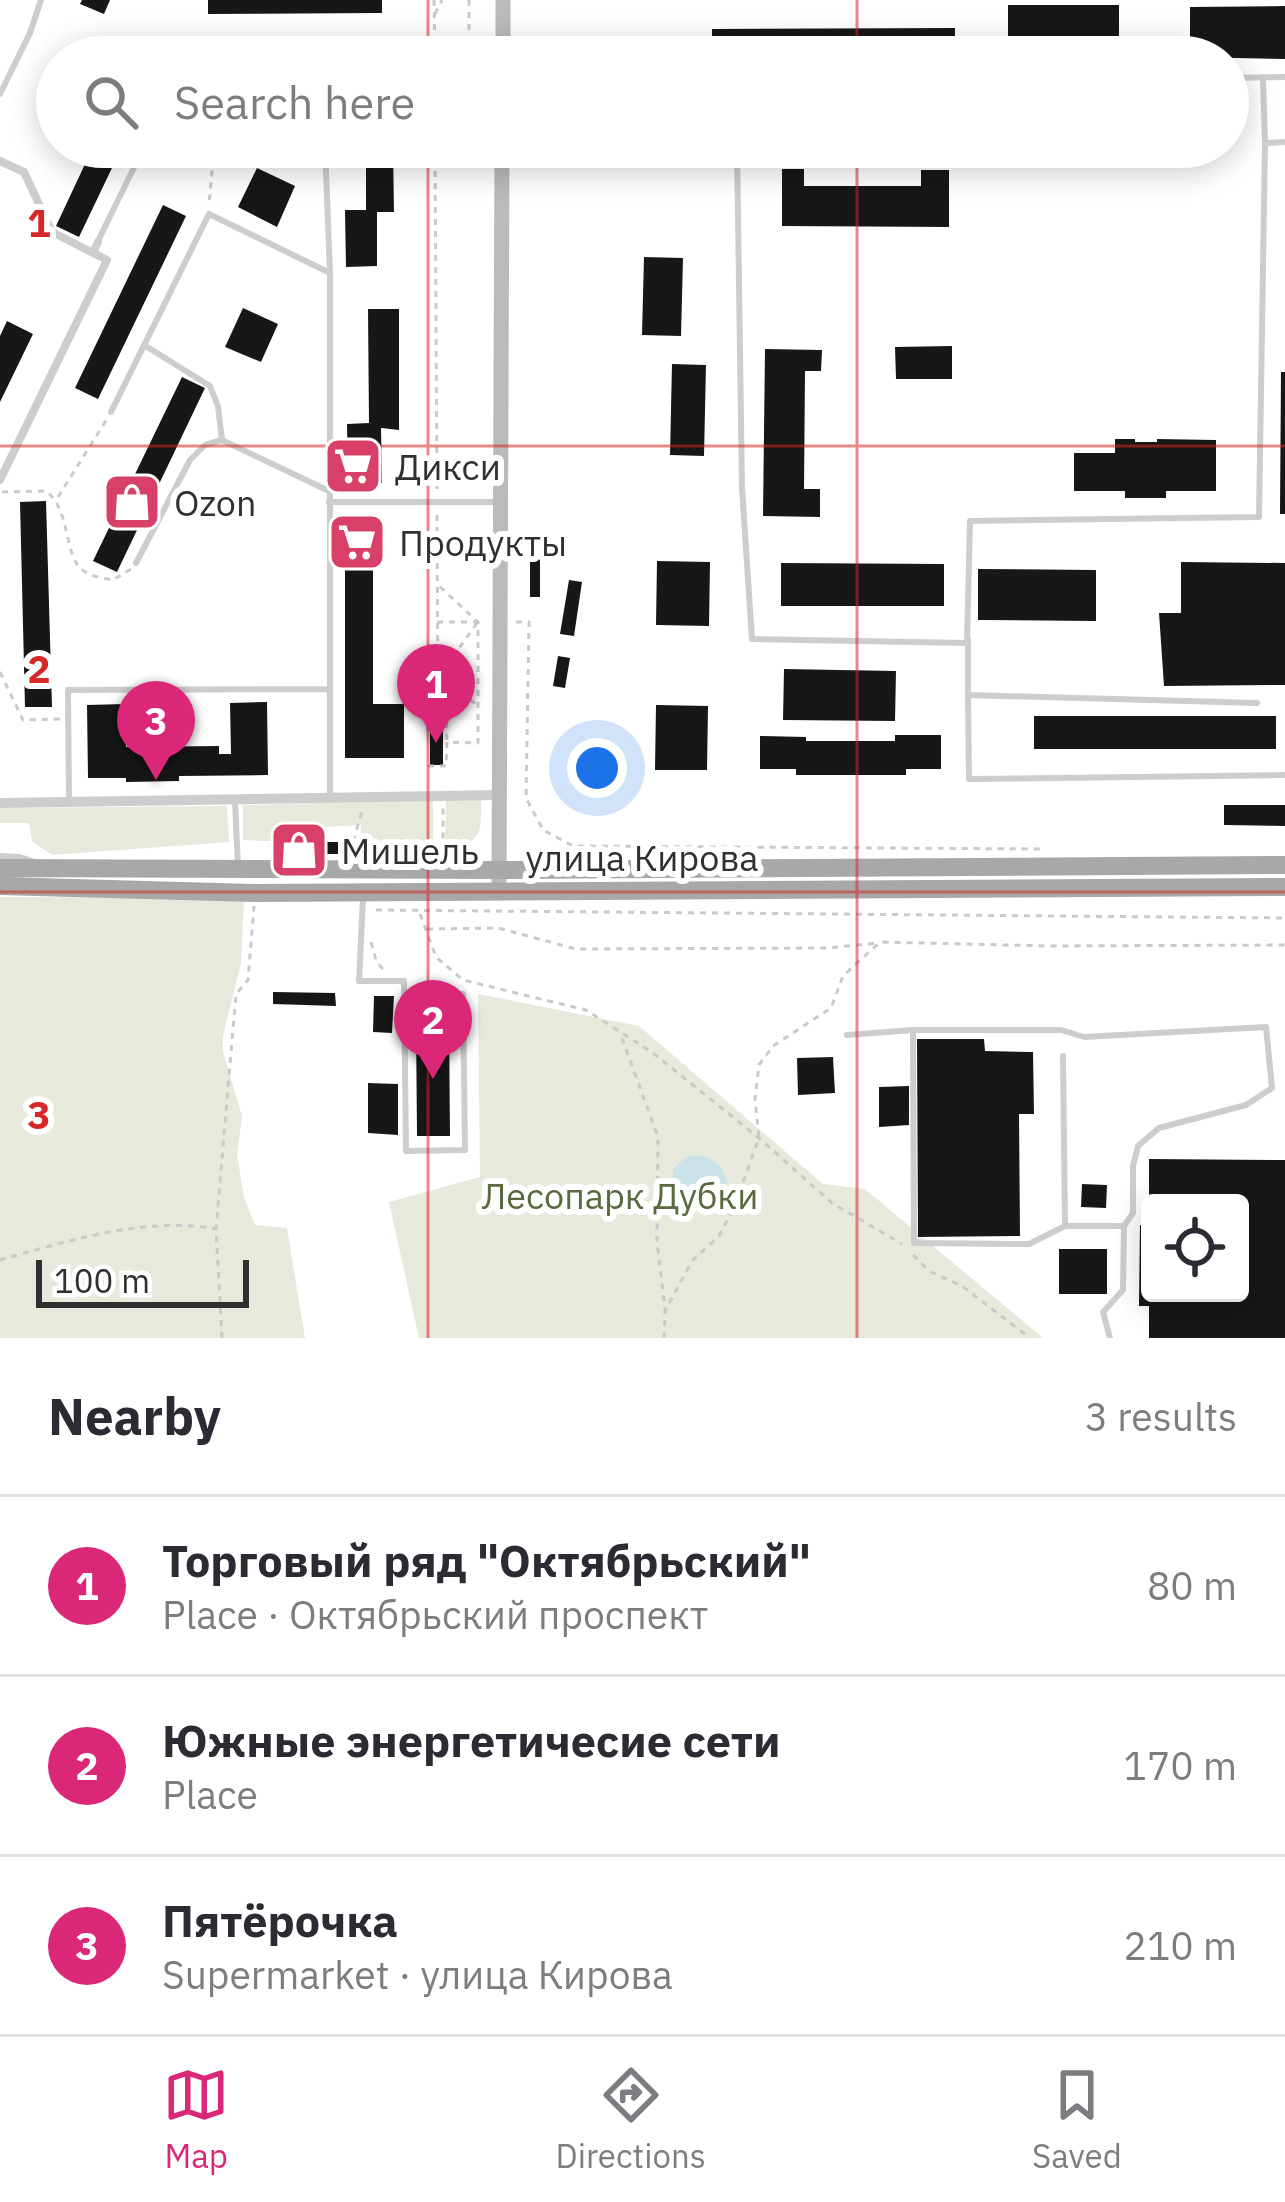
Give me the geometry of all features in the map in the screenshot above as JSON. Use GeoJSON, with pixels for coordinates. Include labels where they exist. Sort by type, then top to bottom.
{"type":"FeatureCollection","features":[{"type":"Feature","properties":{"kind":"main road"},"geometry":{"type":"LineString","coordinates":[[502,36],[503,0]]}},
{"type":"Feature","properties":{"kind":"main road"},"geometry":{"type":"LineString","coordinates":[[499,891],[502,168]]}},
{"type":"Feature","properties":{"kind":"main road","name":"улица Кирова"},"geometry":{"type":"LineString","coordinates":[[0,868],[1285,865]]}},
{"type":"Feature","properties":{"kind":"main road","name":"улица Кирова"},"geometry":{"type":"LineString","coordinates":[[0,886],[255,892],[363,901],[499,891],[1285,887]]}},
{"type":"Feature","properties":{"kind":"street"},"geometry":{"type":"LineString","coordinates":[[0,161],[25,172],[52,232],[107,260],[0,480]]}},
{"type":"Feature","properties":{"kind":"street"},"geometry":{"type":"LineString","coordinates":[[93,253],[98,242]]}},
{"type":"Feature","properties":{"kind":"street"},"geometry":{"type":"LineString","coordinates":[[0,803],[500,796]]}},
{"type":"Feature","properties":{"kind":"lane"},"geometry":{"type":"LineString","coordinates":[[0,94],[41,0]]}},
{"type":"Feature","properties":{"kind":"lane"},"geometry":{"type":"LineString","coordinates":[[1249,77],[1285,77]]}},
{"type":"Feature","properties":{"kind":"lane"},"geometry":{"type":"LineString","coordinates":[[736,168],[742,488],[752,639],[968,643],[970,521],[1259,517],[1263,77]]}},
{"type":"Feature","properties":{"kind":"lane"},"geometry":{"type":"LineString","coordinates":[[1265,143],[1285,142]]}},
{"type":"Feature","properties":{"kind":"lane"},"geometry":{"type":"LineString","coordinates":[[98,242],[134,168]]}},
{"type":"Feature","properties":{"kind":"lane"},"geometry":{"type":"LineString","coordinates":[[326,168],[331,798]]}},
{"type":"Feature","properties":{"kind":"lane"},"geometry":{"type":"LineString","coordinates":[[112,412],[208,214],[330,273]]}},
{"type":"Feature","properties":{"kind":"lane"},"geometry":{"type":"LineString","coordinates":[[144,345],[211,386],[222,440]]}},
{"type":"Feature","properties":{"kind":"lane"},"geometry":{"type":"LineString","coordinates":[[136,563],[190,460],[206,445],[222,440],[329,491]]}},
{"type":"Feature","properties":{"kind":"lane"},"geometry":{"type":"LineString","coordinates":[[329,502],[501,502]]}},
{"type":"Feature","properties":{"kind":"lane"},"geometry":{"type":"LineString","coordinates":[[968,636],[969,779],[1285,775]]}},
{"type":"Feature","properties":{"kind":"lane"},"geometry":{"type":"LineString","coordinates":[[69,802],[68,691],[330,689]]}},
{"type":"Feature","properties":{"kind":"lane"},"geometry":{"type":"LineString","coordinates":[[968,695],[1257,703]]}},
{"type":"Feature","properties":{"kind":"lane"},"geometry":{"type":"LineString","coordinates":[[235,800],[238,869]]}},
{"type":"Feature","properties":{"kind":"lane"},"geometry":{"type":"LineString","coordinates":[[0,856],[52,868]]}},
{"type":"Feature","properties":{"kind":"lane"},"geometry":{"type":"LineString","coordinates":[[363,901],[358,980],[404,981],[404,994],[406,1151],[464,1150],[463,994],[404,994]]}},
{"type":"Feature","properties":{"kind":"lane"},"geometry":{"type":"LineString","coordinates":[[847,1035],[1061,1030],[1084,1037],[1266,1027],[1273,1088],[1246,1105],[1160,1128],[1138,1146],[1133,1213],[1124,1226],[1123,1290],[1103,1312],[1110,1338]]}},
{"type":"Feature","properties":{"kind":"lane"},"geometry":{"type":"LineString","coordinates":[[913,1030],[914,1243],[1029,1244],[1065,1226],[1124,1226]]}},
{"type":"Feature","properties":{"kind":"lane"},"geometry":{"type":"LineString","coordinates":[[1063,1056],[1065,1226]]}},
{"type":"Feature","properties":{"kind":"path"},"geometry":{"type":"LineString","coordinates":[[434,0],[434,36]]}},
{"type":"Feature","properties":{"kind":"path"},"geometry":{"type":"LineString","coordinates":[[434,15],[442,0]]}},
{"type":"Feature","properties":{"kind":"path"},"geometry":{"type":"LineString","coordinates":[[469,0],[469,36]]}},
{"type":"Feature","properties":{"kind":"path"},"geometry":{"type":"LineString","coordinates":[[208,214],[212,168]]}},
{"type":"Feature","properties":{"kind":"path"},"geometry":{"type":"LineString","coordinates":[[435,168],[437,714]]}},
{"type":"Feature","properties":{"kind":"path"},"geometry":{"type":"LineString","coordinates":[[57,500],[112,412]]}},
{"type":"Feature","properties":{"kind":"path"},"geometry":{"type":"LineString","coordinates":[[0,492],[46,490],[57,500],[77,567],[88,574],[113,580],[136,563]]}},
{"type":"Feature","properties":{"kind":"path"},"geometry":{"type":"LineString","coordinates":[[437,583],[478,622],[478,743],[447,742]]}},
{"type":"Feature","properties":{"kind":"path"},"geometry":{"type":"LineString","coordinates":[[437,622],[500,622]]}},
{"type":"Feature","properties":{"kind":"path"},"geometry":{"type":"LineString","coordinates":[[437,679],[478,622]]}},
{"type":"Feature","properties":{"kind":"path"},"geometry":{"type":"LineString","coordinates":[[529,622],[526,798],[543,830],[573,846],[1048,849]]}},
{"type":"Feature","properties":{"kind":"path"},"geometry":{"type":"LineString","coordinates":[[0,672],[23,720],[69,718]]}},
{"type":"Feature","properties":{"kind":"path"},"geometry":{"type":"LineString","coordinates":[[437,679],[478,705]]}},
{"type":"Feature","properties":{"kind":"path"},"geometry":{"type":"LineString","coordinates":[[428,730],[428,714],[446,713],[446,766],[428,766]]}},
{"type":"Feature","properties":{"kind":"path"},"geometry":{"type":"LineString","coordinates":[[366,853],[443,846],[442,796]]}},
{"type":"Feature","properties":{"kind":"path"},"geometry":{"type":"LineString","coordinates":[[349,857],[366,798]]}},
{"type":"Feature","properties":{"kind":"path"},"geometry":{"type":"LineString","coordinates":[[222,1338],[217,1230],[236,994],[248,980],[255,892]]}},
{"type":"Feature","properties":{"kind":"path"},"geometry":{"type":"LineString","coordinates":[[363,901],[380,910],[419,912],[1285,918]]}},
{"type":"Feature","properties":{"kind":"path"},"geometry":{"type":"LineString","coordinates":[[367,924],[380,910]]}},
{"type":"Feature","properties":{"kind":"path"},"geometry":{"type":"LineString","coordinates":[[419,912],[436,957],[463,980],[586,1010],[671,1067],[832,1203],[902,1244],[928,1271],[962,1286],[1030,1338]]}},
{"type":"Feature","properties":{"kind":"path"},"geometry":{"type":"LineString","coordinates":[[425,929],[498,928],[576,949],[828,948],[880,942]]}},
{"type":"Feature","properties":{"kind":"path"},"geometry":{"type":"LineString","coordinates":[[371,942],[376,960],[392,981]]}},
{"type":"Feature","properties":{"kind":"path"},"geometry":{"type":"LineString","coordinates":[[620,1034],[658,1137],[657,1242],[665,1311]]}},
{"type":"Feature","properties":{"kind":"path"},"geometry":{"type":"LineString","coordinates":[[0,1260],[81,1238],[183,1223],[217,1230]]}},
{"type":"Feature","properties":{"kind":"green space"},"geometry":{"type":"Polygon","coordinates":[[[433,800],[433,845],[360,844],[361,825],[289,829],[290,842],[243,840],[243,805],[433,800]]]}},
{"type":"Feature","properties":{"kind":"green space"},"geometry":{"type":"Polygon","coordinates":[[[446,800],[481,800],[480,829],[473,839],[445,844],[446,800]]]}},
{"type":"Feature","properties":{"kind":"green space"},"geometry":{"type":"Polygon","coordinates":[[[227,806],[229,842],[52,855],[32,841],[29,823],[0,823],[0,808],[227,806]]]}},
{"type":"Feature","properties":{"kind":"green space"},"geometry":{"type":"Polygon","coordinates":[[[0,897],[244,898],[241,963],[223,1036],[223,1052],[242,1116],[237,1154],[244,1198],[255,1225],[287,1228],[305,1338],[0,1338],[0,897]]]}},
{"type":"Feature","properties":{"kind":"green space","name":"Лесопарк Дубки"},"geometry":{"type":"Polygon","coordinates":[[[478,994],[639,1026],[823,1184],[865,1189],[1043,1338],[419,1338],[389,1202],[480,1177],[478,994]]]}},
{"type":"Feature","properties":{"kind":"water"},"geometry":{"type":"Polygon","coordinates":[[[699,1155],[722,1169],[728,1196],[701,1212],[695,1205],[678,1207],[672,1189],[673,1169],[686,1157],[699,1155]]]}},
{"type":"Feature","properties":{"kind":"building"},"geometry":{"type":"Polygon","coordinates":[[[82,0],[110,0],[104,14],[80,4],[82,0]]]}},
{"type":"Feature","properties":{"kind":"building"},"geometry":{"type":"Polygon","coordinates":[[[208,0],[382,0],[382,13],[208,14],[208,0]]]}},
{"type":"Feature","properties":{"kind":"building"},"geometry":{"type":"Polygon","coordinates":[[[1008,5],[1119,5],[1119,36],[1008,36],[1008,5]]]}},
{"type":"Feature","properties":{"kind":"building"},"geometry":{"type":"Polygon","coordinates":[[[1285,6],[1285,59],[1249,58],[1249,36],[1190,36],[1190,7],[1285,6]]]}},
{"type":"Feature","properties":{"kind":"building"},"geometry":{"type":"Polygon","coordinates":[[[955,28],[955,36],[712,36],[712,29],[955,28]]]}},
{"type":"Feature","properties":{"kind":"building"},"geometry":{"type":"Polygon","coordinates":[[[83,168],[112,168],[79,237],[56,226],[83,168]]]}},
{"type":"Feature","properties":{"kind":"building"},"geometry":{"type":"Polygon","coordinates":[[[257,168],[295,186],[277,227],[238,207],[257,168]]]}},
{"type":"Feature","properties":{"kind":"building"},"geometry":{"type":"Polygon","coordinates":[[[366,168],[393,168],[394,212],[377,212],[377,266],[346,267],[345,210],[366,210],[366,168]]]}},
{"type":"Feature","properties":{"kind":"building"},"geometry":{"type":"Polygon","coordinates":[[[782,169],[804,169],[804,186],[921,186],[921,170],[949,170],[949,227],[782,226],[782,169]]]}},
{"type":"Feature","properties":{"kind":"building"},"geometry":{"type":"Polygon","coordinates":[[[163,205],[186,216],[98,399],[75,388],[163,205]]]}},
{"type":"Feature","properties":{"kind":"building"},"geometry":{"type":"Polygon","coordinates":[[[644,257],[683,258],[681,336],[642,335],[644,257]]]}},
{"type":"Feature","properties":{"kind":"building"},"geometry":{"type":"Polygon","coordinates":[[[243,308],[278,324],[261,362],[225,347],[243,308]]]}},
{"type":"Feature","properties":{"kind":"building"},"geometry":{"type":"Polygon","coordinates":[[[368,309],[399,309],[399,430],[381,428],[382,483],[348,483],[347,424],[369,423],[368,309]]]}},
{"type":"Feature","properties":{"kind":"building"},"geometry":{"type":"Polygon","coordinates":[[[7,321],[33,334],[0,402],[0,336],[7,321]]]}},
{"type":"Feature","properties":{"kind":"building"},"geometry":{"type":"Polygon","coordinates":[[[952,346],[952,379],[896,379],[895,347],[952,346]]]}},
{"type":"Feature","properties":{"kind":"building"},"geometry":{"type":"Polygon","coordinates":[[[765,349],[822,350],[821,371],[805,371],[804,489],[820,489],[820,517],[763,516],[765,349]]]}},
{"type":"Feature","properties":{"kind":"building"},"geometry":{"type":"Polygon","coordinates":[[[672,364],[706,365],[704,456],[670,455],[672,364]]]}},
{"type":"Feature","properties":{"kind":"building"},"geometry":{"type":"Polygon","coordinates":[[[1281,372],[1285,372],[1285,514],[1280,514],[1281,372]]]}},
{"type":"Feature","properties":{"kind":"building"},"geometry":{"type":"Polygon","coordinates":[[[182,377],[205,388],[117,572],[93,561],[182,377]]]}},
{"type":"Feature","properties":{"kind":"building"},"geometry":{"type":"Polygon","coordinates":[[[1115,439],[1216,440],[1216,491],[1166,491],[1166,498],[1125,498],[1125,491],[1074,491],[1074,453],[1115,453],[1115,439]]]}},
{"type":"Feature","properties":{"kind":"building"},"geometry":{"type":"Polygon","coordinates":[[[46,501],[52,707],[25,707],[20,502],[46,501]]]}},
{"type":"Feature","properties":{"kind":"building"},"geometry":{"type":"Polygon","coordinates":[[[345,525],[373,525],[373,704],[404,704],[404,758],[345,758],[345,525]]]}},
{"type":"Feature","properties":{"kind":"building"},"geometry":{"type":"Polygon","coordinates":[[[530,556],[540,556],[540,597],[530,597],[530,556]]]}},
{"type":"Feature","properties":{"kind":"building"},"geometry":{"type":"Polygon","coordinates":[[[657,561],[710,562],[709,626],[656,625],[657,561]]]}},
{"type":"Feature","properties":{"kind":"building"},"geometry":{"type":"Polygon","coordinates":[[[1181,562],[1285,563],[1285,685],[1164,686],[1159,613],[1181,613],[1181,562]]]}},
{"type":"Feature","properties":{"kind":"building"},"geometry":{"type":"Polygon","coordinates":[[[781,563],[944,564],[944,606],[781,606],[781,563]]]}},
{"type":"Feature","properties":{"kind":"building"},"geometry":{"type":"Polygon","coordinates":[[[978,569],[1096,570],[1096,621],[978,620],[978,569]]]}},
{"type":"Feature","properties":{"kind":"building"},"geometry":{"type":"Polygon","coordinates":[[[569,580],[582,582],[574,636],[560,634],[569,580]]]}},
{"type":"Feature","properties":{"kind":"building"},"geometry":{"type":"Polygon","coordinates":[[[558,656],[570,658],[565,688],[553,686],[558,656]]]}},
{"type":"Feature","properties":{"kind":"building"},"geometry":{"type":"Polygon","coordinates":[[[784,669],[896,671],[895,721],[783,720],[784,669]]]}},
{"type":"Feature","properties":{"kind":"building"},"geometry":{"type":"Polygon","coordinates":[[[267,702],[268,775],[126,782],[126,778],[88,778],[87,705],[125,704],[126,747],[219,746],[219,754],[231,754],[230,703],[267,702]]]}},
{"type":"Feature","properties":{"kind":"building"},"geometry":{"type":"Polygon","coordinates":[[[656,705],[708,706],[707,770],[655,770],[656,705]]]}},
{"type":"Feature","properties":{"kind":"building"},"geometry":{"type":"Polygon","coordinates":[[[1034,716],[1276,716],[1276,749],[1034,749],[1034,716]]]}},
{"type":"Feature","properties":{"kind":"building"},"geometry":{"type":"Polygon","coordinates":[[[430,721],[443,721],[443,765],[430,765],[430,721]]]}},
{"type":"Feature","properties":{"kind":"building"},"geometry":{"type":"Polygon","coordinates":[[[895,735],[941,735],[941,769],[906,769],[906,775],[796,775],[796,769],[760,769],[760,736],[895,741],[895,735]]]}},
{"type":"Feature","properties":{"kind":"building"},"geometry":{"type":"Polygon","coordinates":[[[1224,805],[1285,805],[1285,826],[1224,825],[1224,805]]]}},
{"type":"Feature","properties":{"kind":"building"},"geometry":{"type":"Polygon","coordinates":[[[290,842],[338,842],[338,854],[290,854],[290,842]]]}},
{"type":"Feature","properties":{"kind":"building"},"geometry":{"type":"Polygon","coordinates":[[[273,992],[335,993],[336,1006],[273,1004],[273,992]]]}},
{"type":"Feature","properties":{"kind":"building"},"geometry":{"type":"Polygon","coordinates":[[[374,996],[394,996],[392,1033],[373,1032],[374,996]]]}},
{"type":"Feature","properties":{"kind":"building"},"geometry":{"type":"Polygon","coordinates":[[[416,1021],[449,1021],[450,1136],[417,1136],[416,1021]]]}},
{"type":"Feature","properties":{"kind":"building"},"geometry":{"type":"Polygon","coordinates":[[[917,1039],[984,1039],[985,1051],[1033,1052],[1034,1114],[1019,1114],[1020,1236],[918,1237],[917,1039]]]}},
{"type":"Feature","properties":{"kind":"building"},"geometry":{"type":"Polygon","coordinates":[[[833,1057],[835,1093],[798,1095],[797,1058],[833,1057]]]}},
{"type":"Feature","properties":{"kind":"building"},"geometry":{"type":"Polygon","coordinates":[[[368,1083],[398,1084],[398,1135],[368,1133],[368,1083]]]}},
{"type":"Feature","properties":{"kind":"building"},"geometry":{"type":"Polygon","coordinates":[[[909,1086],[909,1125],[879,1127],[879,1087],[909,1086]]]}},
{"type":"Feature","properties":{"kind":"building"},"geometry":{"type":"Polygon","coordinates":[[[1149,1159],[1285,1160],[1285,1338],[1149,1338],[1149,1306],[1139,1306],[1140,1225],[1141,1302],[1249,1302],[1249,1194],[1149,1194],[1149,1159]]]}},
{"type":"Feature","properties":{"kind":"building"},"geometry":{"type":"Polygon","coordinates":[[[1082,1184],[1107,1185],[1106,1208],[1081,1207],[1082,1184]]]}},
{"type":"Feature","properties":{"kind":"building"},"geometry":{"type":"Polygon","coordinates":[[[1059,1249],[1107,1249],[1107,1294],[1059,1294],[1059,1249]]]}},
{"type":"Feature","properties":{"kind":"place","name":"Дикси"},"geometry":{"type":"Point","coordinates":[353,466]}},
{"type":"Feature","properties":{"kind":"place","name":"Ozon"},"geometry":{"type":"Point","coordinates":[132,502]}},
{"type":"Feature","properties":{"kind":"place","name":"Продукты"},"geometry":{"type":"Point","coordinates":[357,542]}},
{"type":"Feature","properties":{"kind":"place","name":"Торговый ряд \"Октябрьский\""},"geometry":{"type":"Point","coordinates":[436,743]}},
{"type":"Feature","properties":{"kind":"place","name":"Пятёрочка"},"geometry":{"type":"Point","coordinates":[156,780]}},
{"type":"Feature","properties":{"kind":"place","name":"Мишель"},"geometry":{"type":"Point","coordinates":[299,850]}},
{"type":"Feature","properties":{"kind":"place","name":"Южные энергетичесие сети"},"geometry":{"type":"Point","coordinates":[433,1079]}}]}
